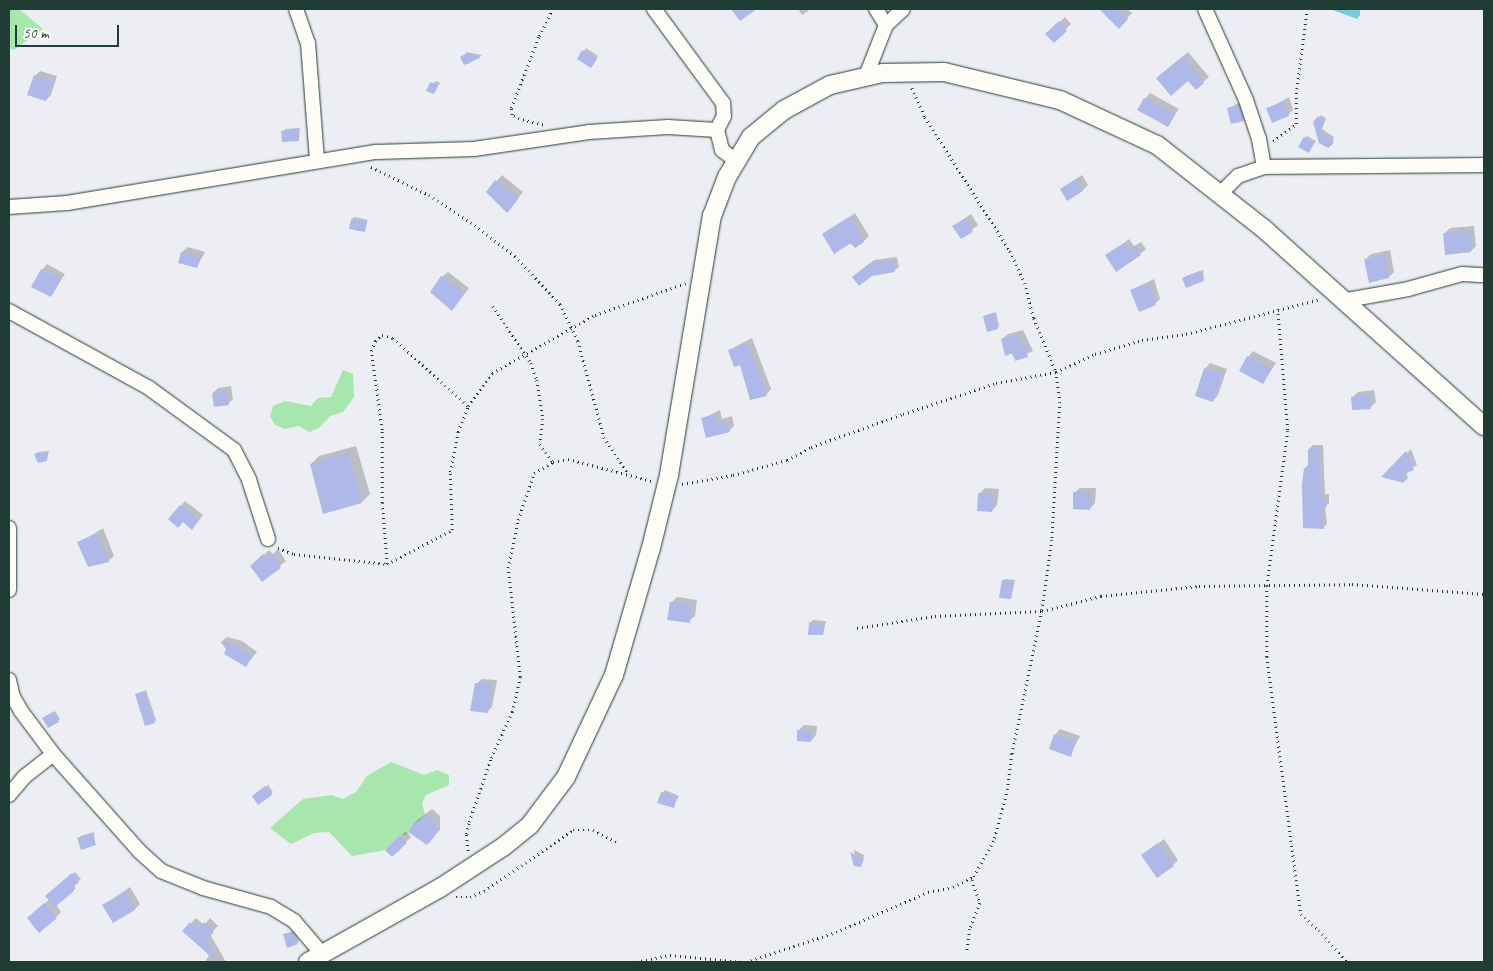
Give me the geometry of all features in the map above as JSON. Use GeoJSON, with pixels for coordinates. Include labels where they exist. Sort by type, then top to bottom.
{"type":"FeatureCollection","features":[{"type":"Feature","properties":{"kind":"main road"},"geometry":{"type":"LineString","coordinates":[[316,958],[440,888],[503,848],[530,825],[578,756],[626,640],[667,486],[700,278],[712,216],[736,161],[751,137],[784,110],[830,85],[866,76],[944,72],[1060,100],[1157,145],[1222,192],[1346,300],[1484,426]]}},
{"type":"Feature","properties":{"kind":"street"},"geometry":{"type":"LineString","coordinates":[[296,9],[308,42],[317,160]]}},
{"type":"Feature","properties":{"kind":"street"},"geometry":{"type":"LineString","coordinates":[[654,9],[723,103],[724,116],[717,130],[722,150],[736,161]]}},
{"type":"Feature","properties":{"kind":"street"},"geometry":{"type":"LineString","coordinates":[[876,9],[886,25]]}},
{"type":"Feature","properties":{"kind":"street"},"geometry":{"type":"LineString","coordinates":[[866,76],[886,25],[903,9]]}},
{"type":"Feature","properties":{"kind":"street"},"geometry":{"type":"LineString","coordinates":[[1205,9],[1246,100],[1261,148],[1264,167]]}},
{"type":"Feature","properties":{"kind":"street"},"geometry":{"type":"LineString","coordinates":[[9,207],[67,203],[317,160],[376,152],[474,149],[588,132],[668,127],[717,130]]}},
{"type":"Feature","properties":{"kind":"street"},"geometry":{"type":"LineString","coordinates":[[1222,192],[1238,176],[1264,167],[1484,164]]}},
{"type":"Feature","properties":{"kind":"street"},"geometry":{"type":"LineString","coordinates":[[1346,300],[1408,289],[1462,274],[1484,275]]}},
{"type":"Feature","properties":{"kind":"street"},"geometry":{"type":"LineString","coordinates":[[9,311],[149,388],[234,450],[249,480],[268,538]]}},
{"type":"Feature","properties":{"kind":"street"},"geometry":{"type":"LineString","coordinates":[[9,528],[9,590]]}},
{"type":"Feature","properties":{"kind":"street"},"geometry":{"type":"LineString","coordinates":[[9,680],[12,697],[53,754],[139,851],[161,871],[203,888],[272,908],[294,921],[316,958]]}},
{"type":"Feature","properties":{"kind":"street"},"geometry":{"type":"LineString","coordinates":[[9,795],[24,778],[53,754]]}},
{"type":"Feature","properties":{"kind":"path"},"geometry":{"type":"LineString","coordinates":[[546,125],[519,119],[512,115],[511,108],[539,36],[553,9]]}},
{"type":"Feature","properties":{"kind":"path"},"geometry":{"type":"LineString","coordinates":[[1261,148],[1296,124],[1296,94],[1307,9]]}},
{"type":"Feature","properties":{"kind":"path"},"geometry":{"type":"LineString","coordinates":[[904,73],[925,117],[1010,251],[1025,282],[1034,318],[1056,372],[1060,402],[1058,465],[1042,611],[1012,754],[1008,789],[994,841],[972,880],[980,903],[970,929],[967,951]]}},
{"type":"Feature","properties":{"kind":"path"},"geometry":{"type":"LineString","coordinates":[[351,156],[429,195],[475,225],[515,256],[560,304],[574,329],[604,437],[630,476]]}},
{"type":"Feature","properties":{"kind":"path"},"geometry":{"type":"LineString","coordinates":[[268,538],[283,553],[387,564],[452,530],[450,472],[458,432],[468,406],[492,373],[574,329],[596,315],[700,278]]}},
{"type":"Feature","properties":{"kind":"path"},"geometry":{"type":"LineString","coordinates":[[466,834],[491,758],[512,712],[520,677],[508,568],[518,520],[534,473],[553,462],[568,459],[667,486],[707,481],[787,460],[811,447],[996,383],[1056,372],[1095,354],[1142,340],[1186,334],[1278,309],[1320,300],[1346,300]]}},
{"type":"Feature","properties":{"kind":"path"},"geometry":{"type":"LineString","coordinates":[[493,306],[531,363],[542,397],[540,444],[553,462]]}},
{"type":"Feature","properties":{"kind":"path"},"geometry":{"type":"LineString","coordinates":[[1278,309],[1288,431],[1268,586],[1267,657],[1301,914],[1319,930],[1347,962]]}},
{"type":"Feature","properties":{"kind":"path"},"geometry":{"type":"LineString","coordinates":[[387,564],[382,503],[382,430],[371,351],[375,341],[382,334],[393,338],[468,406]]}},
{"type":"Feature","properties":{"kind":"path"},"geometry":{"type":"LineString","coordinates":[[857,628],[936,616],[1042,611],[1100,596],[1199,586],[1352,584],[1484,594]]}},
{"type":"Feature","properties":{"kind":"path"},"geometry":{"type":"LineString","coordinates":[[440,888],[451,898],[470,897],[484,891],[572,830],[592,830],[619,843]]}},
{"type":"Feature","properties":{"kind":"path"},"geometry":{"type":"LineString","coordinates":[[636,962],[670,955],[744,962],[836,932],[928,892],[953,887],[974,876]]}},
{"type":"Feature","properties":{"kind":"green space"},"geometry":{"type":"Polygon","coordinates":[[[9,9],[19,9],[43,29],[14,50],[9,48],[9,9]]]}},
{"type":"Feature","properties":{"kind":"green space"},"geometry":{"type":"Polygon","coordinates":[[[343,370],[353,374],[354,397],[343,412],[330,416],[319,428],[309,432],[299,426],[285,429],[275,425],[270,416],[273,406],[285,401],[311,406],[318,398],[331,397],[343,370]]]}},
{"type":"Feature","properties":{"kind":"green space"},"geometry":{"type":"Polygon","coordinates":[[[391,762],[424,775],[437,770],[449,775],[449,785],[426,795],[422,803],[425,814],[419,822],[414,822],[406,835],[400,835],[385,850],[352,856],[329,832],[314,833],[291,844],[270,828],[303,799],[332,795],[343,799],[356,792],[367,776],[391,762]]]}},
{"type":"Feature","properties":{"kind":"water"},"geometry":{"type":"Polygon","coordinates":[[[1330,9],[1360,9],[1360,15],[1357,19],[1330,9]]]}},
{"type":"Feature","properties":{"kind":"building"},"geometry":{"type":"Polygon","coordinates":[[[731,9],[757,9],[740,21],[731,9]]]}},
{"type":"Feature","properties":{"kind":"building"},"geometry":{"type":"Polygon","coordinates":[[[1099,9],[1117,9],[1128,19],[1119,29],[1099,9]]]}},
{"type":"Feature","properties":{"kind":"building"},"geometry":{"type":"Polygon","coordinates":[[[1059,21],[1067,31],[1054,43],[1045,34],[1059,21]]]}},
{"type":"Feature","properties":{"kind":"building"},"geometry":{"type":"Polygon","coordinates":[[[582,50],[597,59],[591,68],[577,59],[582,50]]]}},
{"type":"Feature","properties":{"kind":"building"},"geometry":{"type":"Polygon","coordinates":[[[467,53],[481,57],[464,65],[460,57],[467,53]]]}},
{"type":"Feature","properties":{"kind":"building"},"geometry":{"type":"Polygon","coordinates":[[[1183,56],[1204,83],[1196,90],[1188,81],[1171,96],[1156,78],[1183,56]]]}},
{"type":"Feature","properties":{"kind":"building"},"geometry":{"type":"Polygon","coordinates":[[[34,75],[53,81],[46,101],[27,95],[34,75]]]}},
{"type":"Feature","properties":{"kind":"building"},"geometry":{"type":"Polygon","coordinates":[[[430,82],[438,86],[434,94],[426,91],[430,82]]]}},
{"type":"Feature","properties":{"kind":"building"},"geometry":{"type":"Polygon","coordinates":[[[1144,98],[1175,115],[1168,127],[1137,110],[1144,98]]]}},
{"type":"Feature","properties":{"kind":"building"},"geometry":{"type":"Polygon","coordinates":[[[1283,102],[1289,116],[1272,123],[1266,108],[1283,102]]]}},
{"type":"Feature","properties":{"kind":"building"},"geometry":{"type":"Polygon","coordinates":[[[1238,105],[1244,121],[1231,124],[1227,108],[1238,105]]]}},
{"type":"Feature","properties":{"kind":"building"},"geometry":{"type":"Polygon","coordinates":[[[1318,116],[1324,120],[1320,131],[1334,143],[1328,148],[1319,143],[1313,122],[1318,116]]]}},
{"type":"Feature","properties":{"kind":"building"},"geometry":{"type":"Polygon","coordinates":[[[298,129],[299,141],[282,142],[281,131],[298,129]]]}},
{"type":"Feature","properties":{"kind":"building"},"geometry":{"type":"Polygon","coordinates":[[[1304,137],[1314,143],[1309,153],[1298,147],[1304,137]]]}},
{"type":"Feature","properties":{"kind":"building"},"geometry":{"type":"Polygon","coordinates":[[[1076,179],[1083,191],[1067,201],[1060,189],[1076,179]]]}},
{"type":"Feature","properties":{"kind":"building"},"geometry":{"type":"Polygon","coordinates":[[[495,180],[519,198],[507,213],[486,192],[495,180]]]}},
{"type":"Feature","properties":{"kind":"building"},"geometry":{"type":"Polygon","coordinates":[[[849,217],[864,242],[855,248],[851,243],[834,254],[822,234],[849,217]]]}},
{"type":"Feature","properties":{"kind":"building"},"geometry":{"type":"Polygon","coordinates":[[[966,218],[973,232],[961,239],[952,226],[966,218]]]}},
{"type":"Feature","properties":{"kind":"building"},"geometry":{"type":"Polygon","coordinates":[[[351,219],[367,222],[365,232],[349,229],[351,219]]]}},
{"type":"Feature","properties":{"kind":"building"},"geometry":{"type":"Polygon","coordinates":[[[1470,231],[1471,252],[1445,255],[1443,233],[1470,231]]]}},
{"type":"Feature","properties":{"kind":"building"},"geometry":{"type":"Polygon","coordinates":[[[1124,243],[1129,251],[1136,246],[1141,255],[1116,272],[1105,255],[1124,243]]]}},
{"type":"Feature","properties":{"kind":"building"},"geometry":{"type":"Polygon","coordinates":[[[181,252],[200,257],[197,268],[178,263],[181,252]]]}},
{"type":"Feature","properties":{"kind":"building"},"geometry":{"type":"Polygon","coordinates":[[[1385,254],[1389,278],[1369,283],[1364,259],[1385,254]]]}},
{"type":"Feature","properties":{"kind":"building"},"geometry":{"type":"Polygon","coordinates":[[[893,260],[895,272],[872,276],[859,286],[852,277],[869,264],[893,260]]]}},
{"type":"Feature","properties":{"kind":"building"},"geometry":{"type":"Polygon","coordinates":[[[41,269],[61,279],[51,297],[31,287],[41,269]]]}},
{"type":"Feature","properties":{"kind":"building"},"geometry":{"type":"Polygon","coordinates":[[[1200,271],[1204,281],[1186,288],[1182,278],[1200,271]]]}},
{"type":"Feature","properties":{"kind":"building"},"geometry":{"type":"Polygon","coordinates":[[[441,276],[465,293],[452,311],[430,292],[441,276]]]}},
{"type":"Feature","properties":{"kind":"building"},"geometry":{"type":"Polygon","coordinates":[[[1149,283],[1156,305],[1139,312],[1130,290],[1149,283]]]}},
{"type":"Feature","properties":{"kind":"building"},"geometry":{"type":"Polygon","coordinates":[[[993,313],[998,329],[987,332],[983,316],[993,313]]]}},
{"type":"Feature","properties":{"kind":"building"},"geometry":{"type":"Polygon","coordinates":[[[1018,335],[1021,346],[1025,345],[1028,357],[1015,361],[1013,353],[1005,356],[1001,339],[1018,335]]]}},
{"type":"Feature","properties":{"kind":"building"},"geometry":{"type":"Polygon","coordinates":[[[747,343],[758,373],[761,372],[767,396],[750,400],[740,365],[734,367],[728,350],[747,343]]]}},
{"type":"Feature","properties":{"kind":"building"},"geometry":{"type":"Polygon","coordinates":[[[1247,356],[1272,369],[1263,384],[1239,371],[1247,356]]]}},
{"type":"Feature","properties":{"kind":"building"},"geometry":{"type":"Polygon","coordinates":[[[1204,368],[1222,374],[1213,402],[1195,396],[1204,368]]]}},
{"type":"Feature","properties":{"kind":"building"},"geometry":{"type":"Polygon","coordinates":[[[226,391],[229,405],[214,407],[212,393],[226,391]]]}},
{"type":"Feature","properties":{"kind":"building"},"geometry":{"type":"Polygon","coordinates":[[[1370,395],[1371,409],[1352,410],[1351,397],[1370,395]]]}},
{"type":"Feature","properties":{"kind":"building"},"geometry":{"type":"Polygon","coordinates":[[[715,414],[717,423],[726,421],[730,432],[706,438],[701,418],[715,414]]]}},
{"type":"Feature","properties":{"kind":"building"},"geometry":{"type":"Polygon","coordinates":[[[1319,448],[1321,498],[1325,497],[1326,508],[1321,508],[1324,529],[1303,528],[1302,485],[1304,468],[1308,468],[1308,449],[1319,448]]]}},
{"type":"Feature","properties":{"kind":"building"},"geometry":{"type":"Polygon","coordinates":[[[1406,451],[1414,470],[1402,475],[1404,483],[1381,477],[1406,451]]]}},
{"type":"Feature","properties":{"kind":"building"},"geometry":{"type":"Polygon","coordinates":[[[47,453],[47,461],[38,463],[34,454],[47,453]]]}},
{"type":"Feature","properties":{"kind":"building"},"geometry":{"type":"Polygon","coordinates":[[[348,453],[362,503],[323,514],[310,464],[348,453]]]}},
{"type":"Feature","properties":{"kind":"building"},"geometry":{"type":"Polygon","coordinates":[[[1073,492],[1091,493],[1090,510],[1073,509],[1073,492]]]}},
{"type":"Feature","properties":{"kind":"building"},"geometry":{"type":"Polygon","coordinates":[[[978,493],[994,494],[992,512],[977,511],[978,493]]]}},
{"type":"Feature","properties":{"kind":"building"},"geometry":{"type":"Polygon","coordinates":[[[180,505],[199,520],[192,530],[183,522],[178,528],[168,519],[180,505]]]}},
{"type":"Feature","properties":{"kind":"building"},"geometry":{"type":"Polygon","coordinates":[[[97,533],[109,562],[88,567],[77,542],[97,533]]]}},
{"type":"Feature","properties":{"kind":"building"},"geometry":{"type":"Polygon","coordinates":[[[263,554],[267,558],[273,554],[281,568],[262,582],[250,566],[263,554]]]}},
{"type":"Feature","properties":{"kind":"building"},"geometry":{"type":"Polygon","coordinates":[[[1002,580],[1014,582],[1011,599],[999,598],[1002,580]]]}},
{"type":"Feature","properties":{"kind":"building"},"geometry":{"type":"Polygon","coordinates":[[[670,602],[692,605],[690,623],[667,620],[670,602]]]}},
{"type":"Feature","properties":{"kind":"building"},"geometry":{"type":"Polygon","coordinates":[[[809,622],[824,623],[823,635],[808,635],[809,622]]]}},
{"type":"Feature","properties":{"kind":"building"},"geometry":{"type":"Polygon","coordinates":[[[220,641],[237,646],[252,657],[246,667],[224,654],[226,649],[220,641]]]}},
{"type":"Feature","properties":{"kind":"building"},"geometry":{"type":"Polygon","coordinates":[[[475,683],[493,685],[488,713],[470,711],[475,683]]]}},
{"type":"Feature","properties":{"kind":"building"},"geometry":{"type":"Polygon","coordinates":[[[144,691],[155,723],[145,726],[135,694],[144,691]]]}},
{"type":"Feature","properties":{"kind":"building"},"geometry":{"type":"Polygon","coordinates":[[[53,712],[59,722],[48,728],[42,718],[53,712]]]}},
{"type":"Feature","properties":{"kind":"building"},"geometry":{"type":"Polygon","coordinates":[[[797,730],[812,731],[811,742],[797,741],[797,730]]]}},
{"type":"Feature","properties":{"kind":"building"},"geometry":{"type":"Polygon","coordinates":[[[1054,734],[1076,741],[1071,757],[1049,749],[1054,734]]]}},
{"type":"Feature","properties":{"kind":"building"},"geometry":{"type":"Polygon","coordinates":[[[265,786],[272,795],[258,805],[252,796],[265,786]]]}},
{"type":"Feature","properties":{"kind":"building"},"geometry":{"type":"Polygon","coordinates":[[[661,792],[677,798],[674,808],[657,803],[661,792]]]}},
{"type":"Feature","properties":{"kind":"building"},"geometry":{"type":"Polygon","coordinates":[[[425,814],[435,821],[436,829],[435,836],[427,845],[408,832],[414,822],[419,822],[425,814]]]}},
{"type":"Feature","properties":{"kind":"building"},"geometry":{"type":"Polygon","coordinates":[[[92,833],[96,845],[81,850],[77,838],[92,833]]]}},
{"type":"Feature","properties":{"kind":"building"},"geometry":{"type":"Polygon","coordinates":[[[400,835],[407,843],[392,857],[385,850],[400,835]]]}},
{"type":"Feature","properties":{"kind":"building"},"geometry":{"type":"Polygon","coordinates":[[[1158,843],[1174,866],[1157,878],[1141,855],[1158,843]]]}},
{"type":"Feature","properties":{"kind":"building"},"geometry":{"type":"Polygon","coordinates":[[[850,852],[863,859],[861,867],[854,866],[850,852]]]}},
{"type":"Feature","properties":{"kind":"building"},"geometry":{"type":"Polygon","coordinates":[[[72,873],[79,882],[72,888],[74,891],[55,907],[45,896],[72,873]]]}},
{"type":"Feature","properties":{"kind":"building"},"geometry":{"type":"Polygon","coordinates":[[[125,892],[135,910],[113,923],[102,905],[125,892]]]}},
{"type":"Feature","properties":{"kind":"building"},"geometry":{"type":"Polygon","coordinates":[[[44,903],[57,918],[39,933],[27,918],[44,903]]]}},
{"type":"Feature","properties":{"kind":"building"},"geometry":{"type":"Polygon","coordinates":[[[190,922],[198,929],[204,922],[214,932],[206,940],[217,962],[182,931],[190,922]]]}},
{"type":"Feature","properties":{"kind":"building"},"geometry":{"type":"Polygon","coordinates":[[[292,932],[298,944],[287,948],[283,934],[292,932]]]}}]}
